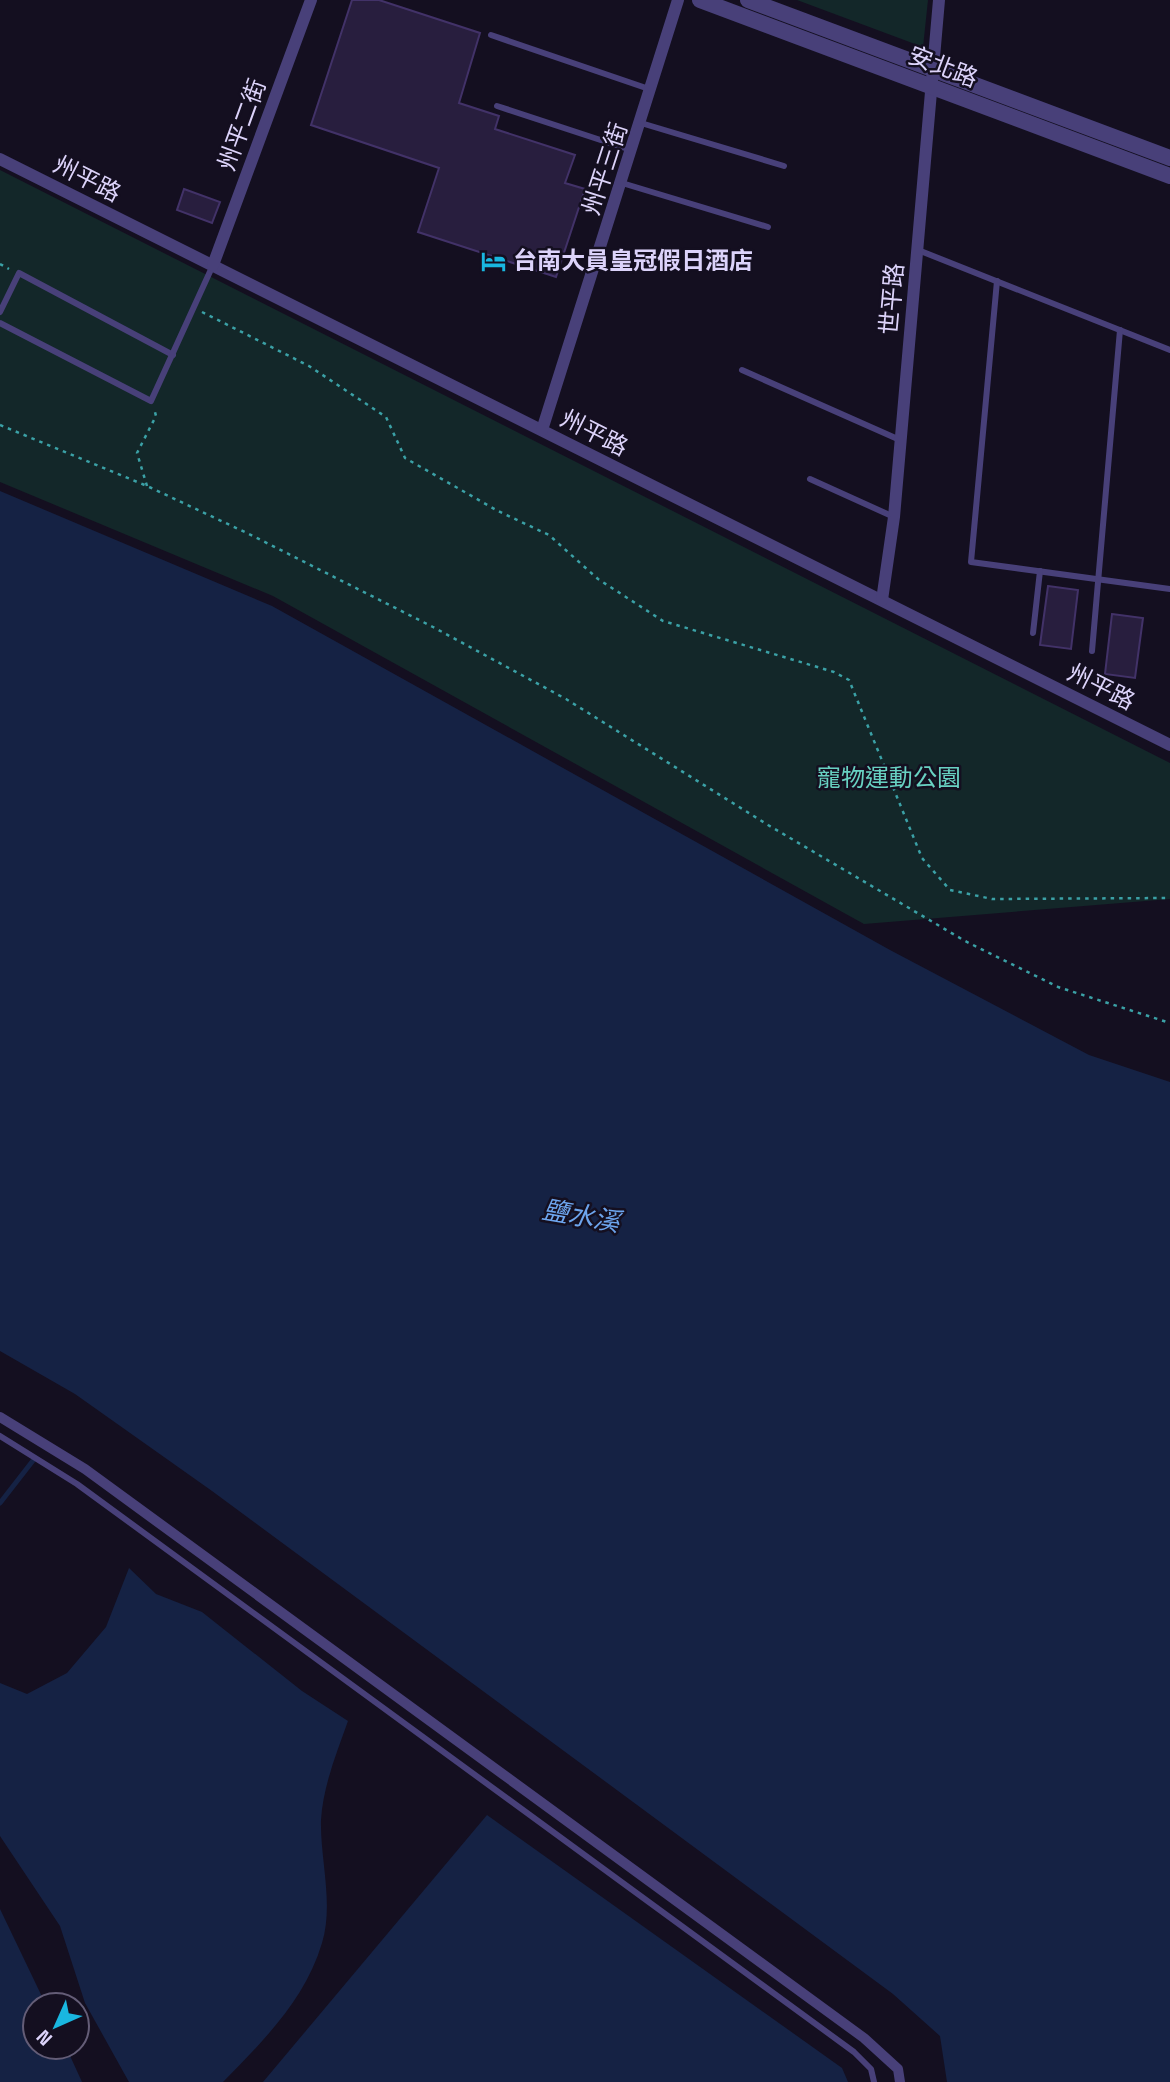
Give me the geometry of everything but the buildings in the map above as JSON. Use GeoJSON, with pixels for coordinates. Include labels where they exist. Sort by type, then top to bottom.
{"type":"FeatureCollection","features":[{"type":"Feature","properties":{"kind":"street","name":"州平二街"},"geometry":{"type":"LineString","coordinates":[[213,265],[310,0]]}},
{"type":"Feature","properties":{"kind":"street","name":"州平三街"},"geometry":{"type":"LineString","coordinates":[[542,430],[633,151],[678,0]]}},
{"type":"Feature","properties":{"kind":"street","name":"安北路"},"geometry":{"type":"LineString","coordinates":[[700,0],[1170,176]]}},
{"type":"Feature","properties":{"kind":"street","name":"安北路"},"geometry":{"type":"LineString","coordinates":[[748,0],[1170,158]]}},
{"type":"Feature","properties":{"kind":"street","name":"世平路"},"geometry":{"type":"LineString","coordinates":[[882,600],[894,517],[929,86],[939,0]]}},
{"type":"Feature","properties":{"kind":"street","name":"州平路"},"geometry":{"type":"LineString","coordinates":[[0,159],[1170,745]]}},
{"type":"Feature","properties":{"kind":"street"},"geometry":{"type":"LineString","coordinates":[[0,1417],[85,1469],[864,2038],[898,2069],[900,2082]]}},
{"type":"Feature","properties":{"kind":"lane"},"geometry":{"type":"LineString","coordinates":[[491,35],[652,90]]}},
{"type":"Feature","properties":{"kind":"lane"},"geometry":{"type":"LineString","coordinates":[[497,106],[633,151]]}},
{"type":"Feature","properties":{"kind":"lane"},"geometry":{"type":"LineString","coordinates":[[641,123],[784,166]]}},
{"type":"Feature","properties":{"kind":"lane"},"geometry":{"type":"LineString","coordinates":[[622,183],[768,228]]}},
{"type":"Feature","properties":{"kind":"lane"},"geometry":{"type":"LineString","coordinates":[[917,250],[1170,349]]}},
{"type":"Feature","properties":{"kind":"lane"},"geometry":{"type":"LineString","coordinates":[[0,323],[151,401],[196,309],[213,265]]}},
{"type":"Feature","properties":{"kind":"lane"},"geometry":{"type":"LineString","coordinates":[[0,312],[19,273],[173,355]]}},
{"type":"Feature","properties":{"kind":"lane"},"geometry":{"type":"LineString","coordinates":[[997,281],[971,562],[1170,589]]}},
{"type":"Feature","properties":{"kind":"lane"},"geometry":{"type":"LineString","coordinates":[[1093,651],[1120,330]]}},
{"type":"Feature","properties":{"kind":"lane"},"geometry":{"type":"LineString","coordinates":[[742,370],[901,440]]}},
{"type":"Feature","properties":{"kind":"lane"},"geometry":{"type":"LineString","coordinates":[[810,479],[894,517]]}},
{"type":"Feature","properties":{"kind":"lane"},"geometry":{"type":"LineString","coordinates":[[1033,634],[1040,571]]}},
{"type":"Feature","properties":{"kind":"lane"},"geometry":{"type":"LineString","coordinates":[[0,1436],[77,1484],[832,2035],[871,2069],[874,2082]]}},
{"type":"Feature","properties":{"kind":"path"},"geometry":{"type":"LineString","coordinates":[[196,309],[309,366],[386,417],[405,458],[498,511],[550,535],[598,579],[663,621],[834,671],[849,680],[922,858],[950,890],[992,899],[1170,898]]}},
{"type":"Feature","properties":{"kind":"path"},"geometry":{"type":"LineString","coordinates":[[147,486],[137,453],[156,416],[151,401]]}},
{"type":"Feature","properties":{"kind":"path"},"geometry":{"type":"LineString","coordinates":[[0,425],[147,486],[346,583],[566,699],[768,825],[965,941],[1058,987],[1170,1023]]}},
{"type":"Feature","properties":{"kind":"green space"},"geometry":{"type":"Polygon","coordinates":[[[797,0],[928,0],[923,47],[797,0]]]}},
{"type":"Feature","properties":{"kind":"green space","name":"寵物運動公園"},"geometry":{"type":"Polygon","coordinates":[[[0,170],[1170,763],[1170,899],[864,924],[273,596],[0,482],[0,170]]]}},
{"type":"Feature","properties":{"kind":"water","name":"鹽水溪"},"geometry":{"type":"Polygon","coordinates":[[[0,491],[272,606],[890,950],[1089,1055],[1170,1082],[1170,2082],[947,2082],[940,2036],[893,1994],[212,1491],[75,1394],[0,1351],[0,491]]]}},
{"type":"Feature","properties":{"kind":"water"},"geometry":{"type":"Polygon","coordinates":[[[129,1568],[156,1594],[202,1612],[302,1691],[348,1721],[331,1769],[322,1807],[321,1835],[327,1913],[315,1964],[281,2019],[223,2082],[129,2082],[91,2014],[91,1991],[81,1991],[60,1926],[0,1836],[0,1683],[27,1694],[67,1673],[106,1627],[129,1568]]]}},
{"type":"Feature","properties":{"kind":"water"},"geometry":{"type":"Polygon","coordinates":[[[487,1815],[842,2068],[848,2082],[263,2082],[487,1815]]]}},
{"type":"Feature","properties":{"kind":"water"},"geometry":{"type":"Polygon","coordinates":[[[0,1909],[39,1991],[21,1991],[21,2061],[72,2061],[82,2082],[0,2082],[0,1909]]]}},
{"type":"Feature","properties":{"kind":"waterway"},"geometry":{"type":"LineString","coordinates":[[0,1503],[35,1458]]}},
{"type":"Feature","properties":{"kind":"place","name":"台南大員皇冠假日酒店"},"geometry":{"type":"Point","coordinates":[493,261]}}]}
